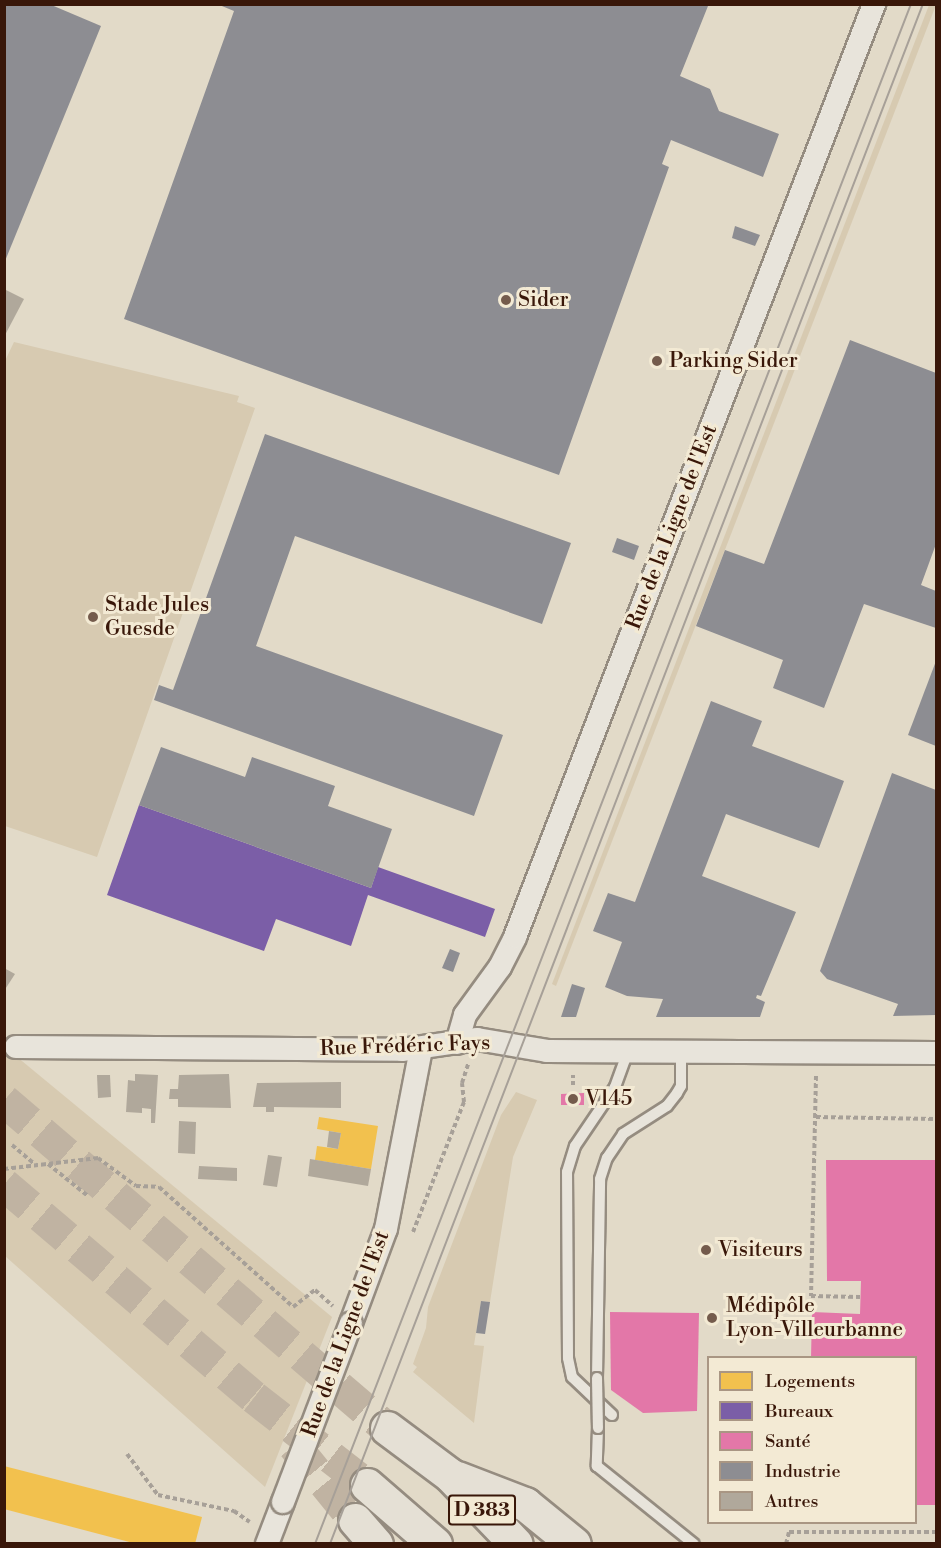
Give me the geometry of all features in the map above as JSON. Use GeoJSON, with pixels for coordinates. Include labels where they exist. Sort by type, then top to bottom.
{"type":"FeatureCollection","features":[{"type":"Feature","properties":{"kind":"highway","name":"D 383"},"geometry":{"type":"LineString","coordinates":[[387,1428],[450,1475],[516,1544]]}},
{"type":"Feature","properties":{"kind":"highway"},"geometry":{"type":"LineString","coordinates":[[450,1475],[525,1504],[574,1544]]}},
{"type":"Feature","properties":{"kind":"highway","name":"D 383"},"geometry":{"type":"LineString","coordinates":[[367,1485],[435,1544]]}},
{"type":"Feature","properties":{"kind":"highway"},"geometry":{"type":"LineString","coordinates":[[355,1520],[376,1544]]}},
{"type":"Feature","properties":{"kind":"street","name":"Rue de la Ligne de l'Est"},"geometry":{"type":"LineString","coordinates":[[457,1043],[465,1015],[500,967],[515,937],[874,4]]}},
{"type":"Feature","properties":{"kind":"street","name":"Rue Frédéric Fays"},"geometry":{"type":"LineString","coordinates":[[16,1047],[421,1049],[477,1040],[547,1051],[681,1049],[936,1053]]}},
{"type":"Feature","properties":{"kind":"street","name":"Rue de la Ligne de l'Est"},"geometry":{"type":"LineString","coordinates":[[269,1539],[386,1229],[421,1049]]}},
{"type":"Feature","properties":{"kind":"lane"},"geometry":{"type":"LineString","coordinates":[[681,1049],[681,1086],[668,1106],[623,1134],[607,1158],[600,1179],[597,1466],[694,1544]]}},
{"type":"Feature","properties":{"kind":"lane"},"geometry":{"type":"LineString","coordinates":[[612,1415],[572,1377],[568,1358],[567,1172],[575,1146],[615,1087],[628,1051]]}},
{"type":"Feature","properties":{"kind":"path"},"geometry":{"type":"LineString","coordinates":[[816,1051],[811,1296],[860,1297]]}},
{"type":"Feature","properties":{"kind":"path"},"geometry":{"type":"LineString","coordinates":[[409,1242],[464,1102],[465,1073]]}},
{"type":"Feature","properties":{"kind":"path"},"geometry":{"type":"LineString","coordinates":[[816,1117],[936,1119]]}},
{"type":"Feature","properties":{"kind":"path"},"geometry":{"type":"LineString","coordinates":[[12,1145],[36,1165]]}},
{"type":"Feature","properties":{"kind":"path"},"geometry":{"type":"LineString","coordinates":[[4,1169],[98,1158],[136,1186],[159,1187],[293,1307],[315,1290],[351,1323]]}},
{"type":"Feature","properties":{"kind":"path"},"geometry":{"type":"LineString","coordinates":[[48,1164],[88,1196]]}},
{"type":"Feature","properties":{"kind":"path"},"geometry":{"type":"LineString","coordinates":[[127,1454],[158,1495],[234,1511],[269,1539]]}},
{"type":"Feature","properties":{"kind":"path"},"geometry":{"type":"LineString","coordinates":[[786,1544],[789,1532],[936,1532]]}},
{"type":"Feature","properties":{"kind":"shaded area"},"geometry":{"type":"Polygon","coordinates":[[[929,5],[936,5],[556,986],[552,984],[929,5]]]}},
{"type":"Feature","properties":{"kind":"shaded area","name":"Stade Jules Guesde"},"geometry":{"type":"Polygon","coordinates":[[[14,342],[239,396],[237,402],[255,408],[97,857],[5,826],[4,363],[14,342]]]}},
{"type":"Feature","properties":{"kind":"shaded area"},"geometry":{"type":"Polygon","coordinates":[[[5,1047],[332,1317],[265,1487],[5,1256],[5,1047]]]}},
{"type":"Feature","properties":{"kind":"shaded area"},"geometry":{"type":"Polygon","coordinates":[[[516,1092],[537,1100],[513,1157],[490,1302],[481,1301],[474,1345],[484,1346],[474,1423],[413,1372],[417,1367],[413,1364],[426,1328],[428,1307],[501,1115],[516,1092]]]}},
{"type":"Feature","properties":{"kind":"building: Logements"},"geometry":{"type":"Polygon","coordinates":[[[319,1117],[378,1126],[371,1169],[315,1160],[317,1146],[338,1149],[341,1133],[317,1129],[319,1117]]]}},
{"type":"Feature","properties":{"kind":"building: Logements"},"geometry":{"type":"Polygon","coordinates":[[[4,1466],[202,1517],[195,1544],[137,1544],[4,1509],[4,1466]]]}},
{"type":"Feature","properties":{"kind":"building: Bureaux"},"geometry":{"type":"Polygon","coordinates":[[[139,805],[371,888],[378,867],[495,909],[485,937],[368,895],[351,946],[276,919],[264,951],[107,895],[139,805]]]}},
{"type":"Feature","properties":{"kind":"building: Santé","name":"V145"},"geometry":{"type":"Polygon","coordinates":[[[584,1093],[584,1105],[561,1105],[561,1094],[584,1093]]]}},
{"type":"Feature","properties":{"kind":"building: Santé"},"geometry":{"type":"Polygon","coordinates":[[[826,1160],[936,1160],[936,1505],[917,1505],[917,1356],[811,1356],[812,1312],[860,1314],[861,1281],[827,1281],[826,1160]]]}},
{"type":"Feature","properties":{"kind":"building: Santé"},"geometry":{"type":"Polygon","coordinates":[[[610,1312],[699,1313],[697,1411],[643,1413],[611,1390],[610,1312]]]}},
{"type":"Feature","properties":{"kind":"building: Industrie"},"geometry":{"type":"Polygon","coordinates":[[[4,4],[49,4],[101,26],[5,261],[4,4]]]}},
{"type":"Feature","properties":{"kind":"building: Industrie"},"geometry":{"type":"Polygon","coordinates":[[[217,4],[708,6],[680,76],[710,89],[719,111],[779,134],[763,177],[671,140],[662,164],[669,167],[559,475],[124,319],[234,11],[217,4]]]}},
{"type":"Feature","properties":{"kind":"building: Industrie"},"geometry":{"type":"Polygon","coordinates":[[[735,226],[760,235],[755,246],[732,238],[735,226]]]}},
{"type":"Feature","properties":{"kind":"building: Industrie"},"geometry":{"type":"Polygon","coordinates":[[[850,340],[936,373],[936,544],[921,585],[936,591],[936,628],[864,604],[824,708],[773,688],[783,660],[696,626],[725,550],[764,564],[850,340]]]}},
{"type":"Feature","properties":{"kind":"building: Industrie"},"geometry":{"type":"Polygon","coordinates":[[[265,434],[571,543],[542,624],[295,536],[256,646],[503,735],[474,816],[154,700],[159,685],[173,690],[265,434]]]}},
{"type":"Feature","properties":{"kind":"building: Industrie"},"geometry":{"type":"Polygon","coordinates":[[[617,538],[639,546],[634,560],[612,552],[617,538]]]}},
{"type":"Feature","properties":{"kind":"building: Industrie"},"geometry":{"type":"Polygon","coordinates":[[[936,661],[936,746],[908,735],[936,661]]]}},
{"type":"Feature","properties":{"kind":"building: Industrie"},"geometry":{"type":"Polygon","coordinates":[[[711,701],[762,721],[752,746],[844,781],[819,848],[726,814],[702,876],[796,912],[761,996],[757,995],[756,998],[765,1002],[760,1017],[656,1017],[663,999],[627,996],[605,987],[622,942],[593,931],[608,893],[635,902],[711,701]]]}},
{"type":"Feature","properties":{"kind":"building: Industrie"},"geometry":{"type":"Polygon","coordinates":[[[161,747],[245,777],[252,757],[335,786],[328,806],[392,829],[371,888],[139,805],[161,747]]]}},
{"type":"Feature","properties":{"kind":"building: Industrie"},"geometry":{"type":"Polygon","coordinates":[[[892,773],[936,790],[936,1015],[893,1016],[898,1004],[827,979],[820,971],[892,773]]]}},
{"type":"Feature","properties":{"kind":"building: Industrie"},"geometry":{"type":"Polygon","coordinates":[[[450,949],[460,953],[453,972],[442,968],[450,949]]]}},
{"type":"Feature","properties":{"kind":"building: Industrie"},"geometry":{"type":"Polygon","coordinates":[[[572,984],[585,988],[576,1017],[561,1017],[572,984]]]}},
{"type":"Feature","properties":{"kind":"building: Industrie"},"geometry":{"type":"Polygon","coordinates":[[[481,1301],[490,1302],[485,1334],[476,1333],[481,1301]]]}},
{"type":"Feature","properties":{"kind":"building: Autres"},"geometry":{"type":"Polygon","coordinates":[[[4,289],[24,299],[4,337],[4,289]]]}},
{"type":"Feature","properties":{"kind":"building: Autres"},"geometry":{"type":"Polygon","coordinates":[[[4,968],[15,974],[4,991],[4,968]]]}},
{"type":"Feature","properties":{"kind":"building: Autres"},"geometry":{"type":"Polygon","coordinates":[[[135,1074],[158,1075],[155,1123],[151,1123],[151,1109],[142,1108],[142,1113],[126,1112],[128,1080],[135,1081],[135,1074]]]}},
{"type":"Feature","properties":{"kind":"building: Autres"},"geometry":{"type":"Polygon","coordinates":[[[229,1074],[231,1108],[178,1107],[178,1099],[169,1099],[170,1089],[178,1089],[179,1075],[229,1074]]]}},
{"type":"Feature","properties":{"kind":"building: Autres"},"geometry":{"type":"Polygon","coordinates":[[[97,1075],[110,1075],[111,1097],[98,1098],[97,1075]]]}},
{"type":"Feature","properties":{"kind":"building: Autres"},"geometry":{"type":"Polygon","coordinates":[[[341,1082],[341,1108],[274,1107],[274,1112],[266,1112],[266,1107],[253,1107],[257,1083],[341,1082]]]}},
{"type":"Feature","properties":{"kind":"building: Autres"},"geometry":{"type":"Polygon","coordinates":[[[179,1121],[196,1122],[195,1154],[178,1153],[179,1121]]]}},
{"type":"Feature","properties":{"kind":"building: Autres"},"geometry":{"type":"Polygon","coordinates":[[[329,1131],[341,1133],[338,1149],[327,1147],[329,1131]]]}},
{"type":"Feature","properties":{"kind":"building: Autres"},"geometry":{"type":"Polygon","coordinates":[[[268,1155],[282,1157],[277,1187],[263,1185],[268,1155]]]}},
{"type":"Feature","properties":{"kind":"building: Autres"},"geometry":{"type":"Polygon","coordinates":[[[310,1159],[371,1169],[368,1186],[308,1176],[310,1159]]]}},
{"type":"Feature","properties":{"kind":"building: Autres"},"geometry":{"type":"Polygon","coordinates":[[[199,1166],[237,1168],[237,1181],[198,1179],[199,1166]]]}},
{"type":"Feature","properties":{"kind":"tunnel"},"geometry":{"type":"LineString","coordinates":[[4,1100],[387,1428]]}},
{"type":"Feature","properties":{"kind":"tunnel"},"geometry":{"type":"LineString","coordinates":[[4,1184],[254,1397],[367,1485]]}},
{"type":"Feature","properties":{"kind":"tunnel"},"geometry":{"type":"LineString","coordinates":[[294,1445],[355,1520]]}},
{"type":"Feature","properties":{"kind":"tram line"},"geometry":{"type":"LineString","coordinates":[[315,1544],[911,4]]}},
{"type":"Feature","properties":{"kind":"tram line"},"geometry":{"type":"LineString","coordinates":[[330,1544],[923,4]]}},
{"type":"Feature","properties":{"kind":"place","name":"Sider"},"geometry":{"type":"Point","coordinates":[506,300]}},
{"type":"Feature","properties":{"kind":"place","name":"Parking Sider"},"geometry":{"type":"Point","coordinates":[657,361]}},
{"type":"Feature","properties":{"kind":"place","name":"Stade Jules Guesde"},"geometry":{"type":"Point","coordinates":[93,617]}},
{"type":"Feature","properties":{"kind":"place","name":"V145"},"geometry":{"type":"Point","coordinates":[573,1099]}},
{"type":"Feature","properties":{"kind":"place","name":"Visiteurs"},"geometry":{"type":"Point","coordinates":[706,1250]}},
{"type":"Feature","properties":{"kind":"place","name":"Médipôle Lyon-Villeurbanne"},"geometry":{"type":"Point","coordinates":[712,1318]}}]}
